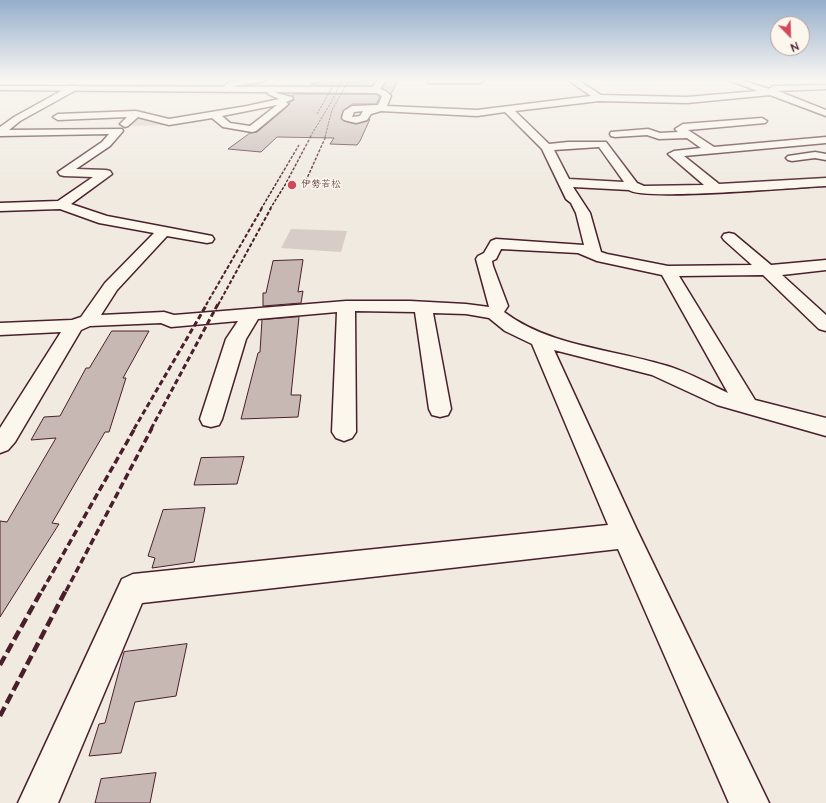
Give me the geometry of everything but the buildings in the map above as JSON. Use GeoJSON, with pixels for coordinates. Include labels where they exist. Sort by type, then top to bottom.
{"type":"FeatureCollection","features":[{"type":"Feature","properties":{"kind":"street"},"geometry":{"type":"LineString","coordinates":[[0,133],[20,117]]}},
{"type":"Feature","properties":{"kind":"street"},"geometry":{"type":"LineString","coordinates":[[17,119],[54,117]]}},
{"type":"Feature","properties":{"kind":"street"},"geometry":{"type":"LineString","coordinates":[[61,205],[106,174],[64,172],[106,144],[132,117]]}},
{"type":"Feature","properties":{"kind":"street"},"geometry":{"type":"LineString","coordinates":[[150,117],[169,122],[199,117]]}},
{"type":"Feature","properties":{"kind":"street"},"geometry":{"type":"LineString","coordinates":[[218,117],[227,125],[252,129],[266,117]]}},
{"type":"Feature","properties":{"kind":"street"},"geometry":{"type":"LineString","coordinates":[[518,117],[547,148],[573,199],[576,200],[583,213],[594,254]]}},
{"type":"Feature","properties":{"kind":"street"},"geometry":{"type":"LineString","coordinates":[[713,151],[680,129],[683,127],[762,121]]}},
{"type":"Feature","properties":{"kind":"street"},"geometry":{"type":"LineString","coordinates":[[0,133],[118,131]]}},
{"type":"Feature","properties":{"kind":"street"},"geometry":{"type":"LineString","coordinates":[[615,134],[648,132],[659,136],[689,135]]}},
{"type":"Feature","properties":{"kind":"street"},"geometry":{"type":"LineString","coordinates":[[716,188],[674,154],[826,140]]}},
{"type":"Feature","properties":{"kind":"street"},"geometry":{"type":"LineString","coordinates":[[547,148],[568,145],[602,144],[633,186],[636,189],[644,190],[679,190],[826,182]]}},
{"type":"Feature","properties":{"kind":"street"},"geometry":{"type":"LineString","coordinates":[[765,146],[792,158],[815,155],[826,157]]}},
{"type":"Feature","properties":{"kind":"street"},"geometry":{"type":"LineString","coordinates":[[566,183],[633,186]]}},
{"type":"Feature","properties":{"kind":"street"},"geometry":{"type":"LineString","coordinates":[[0,207],[61,205],[104,220],[207,239]]}},
{"type":"Feature","properties":{"kind":"street"},"geometry":{"type":"LineString","coordinates":[[0,444],[7,436],[81,324],[112,287],[164,232]]}},
{"type":"Feature","properties":{"kind":"street"},"geometry":{"type":"LineString","coordinates":[[729,237],[826,325]]}},
{"type":"Feature","properties":{"kind":"street"},"geometry":{"type":"LineString","coordinates":[[494,313],[499,306],[484,259],[490,256],[496,244],[580,249],[603,258],[668,271],[783,270],[826,265]]}},
{"type":"Feature","properties":{"kind":"street"},"geometry":{"type":"LineString","coordinates":[[668,271],[747,406]]}},
{"type":"Feature","properties":{"kind":"street"},"geometry":{"type":"LineString","coordinates":[[0,329],[164,317],[171,320],[346,306],[466,309],[494,313],[512,327],[540,340],[659,370],[725,400],[826,427]]}},
{"type":"Feature","properties":{"kind":"street"},"geometry":{"type":"LineString","coordinates":[[344,432],[346,306]]}},
{"type":"Feature","properties":{"kind":"street"},"geometry":{"type":"LineString","coordinates":[[423,307],[432,348],[440,409]]}},
{"type":"Feature","properties":{"kind":"street"},"geometry":{"type":"LineString","coordinates":[[211,419],[236,339],[252,314]]}},
{"type":"Feature","properties":{"kind":"street"},"geometry":{"type":"LineString","coordinates":[[540,340],[626,536],[749,803]]}},
{"type":"Feature","properties":{"kind":"street"},"geometry":{"type":"LineString","coordinates":[[38,803],[133,589],[626,536]]}},
{"type":"Feature","properties":{"kind":"shaded area"},"geometry":{"type":"Polygon","coordinates":[[[145,117],[166,125],[127,126],[136,118],[145,117]]]}},
{"type":"Feature","properties":{"kind":"shaded area"},"geometry":{"type":"Polygon","coordinates":[[[291,229],[347,231],[341,252],[281,248],[291,229]]]}},
{"type":"Feature","properties":{"kind":"railway"},"geometry":{"type":"LineString","coordinates":[[310,137],[322,117]]}},
{"type":"Feature","properties":{"kind":"railway"},"geometry":{"type":"LineString","coordinates":[[325,137],[330,117]]}},
{"type":"Feature","properties":{"kind":"railway"},"geometry":{"type":"LineString","coordinates":[[270,209],[285,185],[311,136]]}},
{"type":"Feature","properties":{"kind":"railway"},"geometry":{"type":"LineString","coordinates":[[304,185],[326,136]]}},
{"type":"Feature","properties":{"kind":"railway"},"geometry":{"type":"LineString","coordinates":[[261,209],[299,145]]}},
{"type":"Feature","properties":{"kind":"railway"},"geometry":{"type":"LineString","coordinates":[[206,305],[262,208]]}},
{"type":"Feature","properties":{"kind":"railway"},"geometry":{"type":"LineString","coordinates":[[218,305],[271,208]]}},
{"type":"Feature","properties":{"kind":"railway"},"geometry":{"type":"LineString","coordinates":[[134,429],[207,304]]}},
{"type":"Feature","properties":{"kind":"railway"},"geometry":{"type":"LineString","coordinates":[[151,429],[218,304]]}},
{"type":"Feature","properties":{"kind":"railway"},"geometry":{"type":"LineString","coordinates":[[42,591],[135,428]]}},
{"type":"Feature","properties":{"kind":"railway"},"geometry":{"type":"LineString","coordinates":[[66,591],[152,428]]}},
{"type":"Feature","properties":{"kind":"railway"},"geometry":{"type":"LineString","coordinates":[[0,665],[42,590]]}},
{"type":"Feature","properties":{"kind":"railway"},"geometry":{"type":"LineString","coordinates":[[0,716],[66,590]]}},
{"type":"Feature","properties":{"kind":"place","name":"伊勢若松"},"geometry":{"type":"Point","coordinates":[292,185]}}]}
